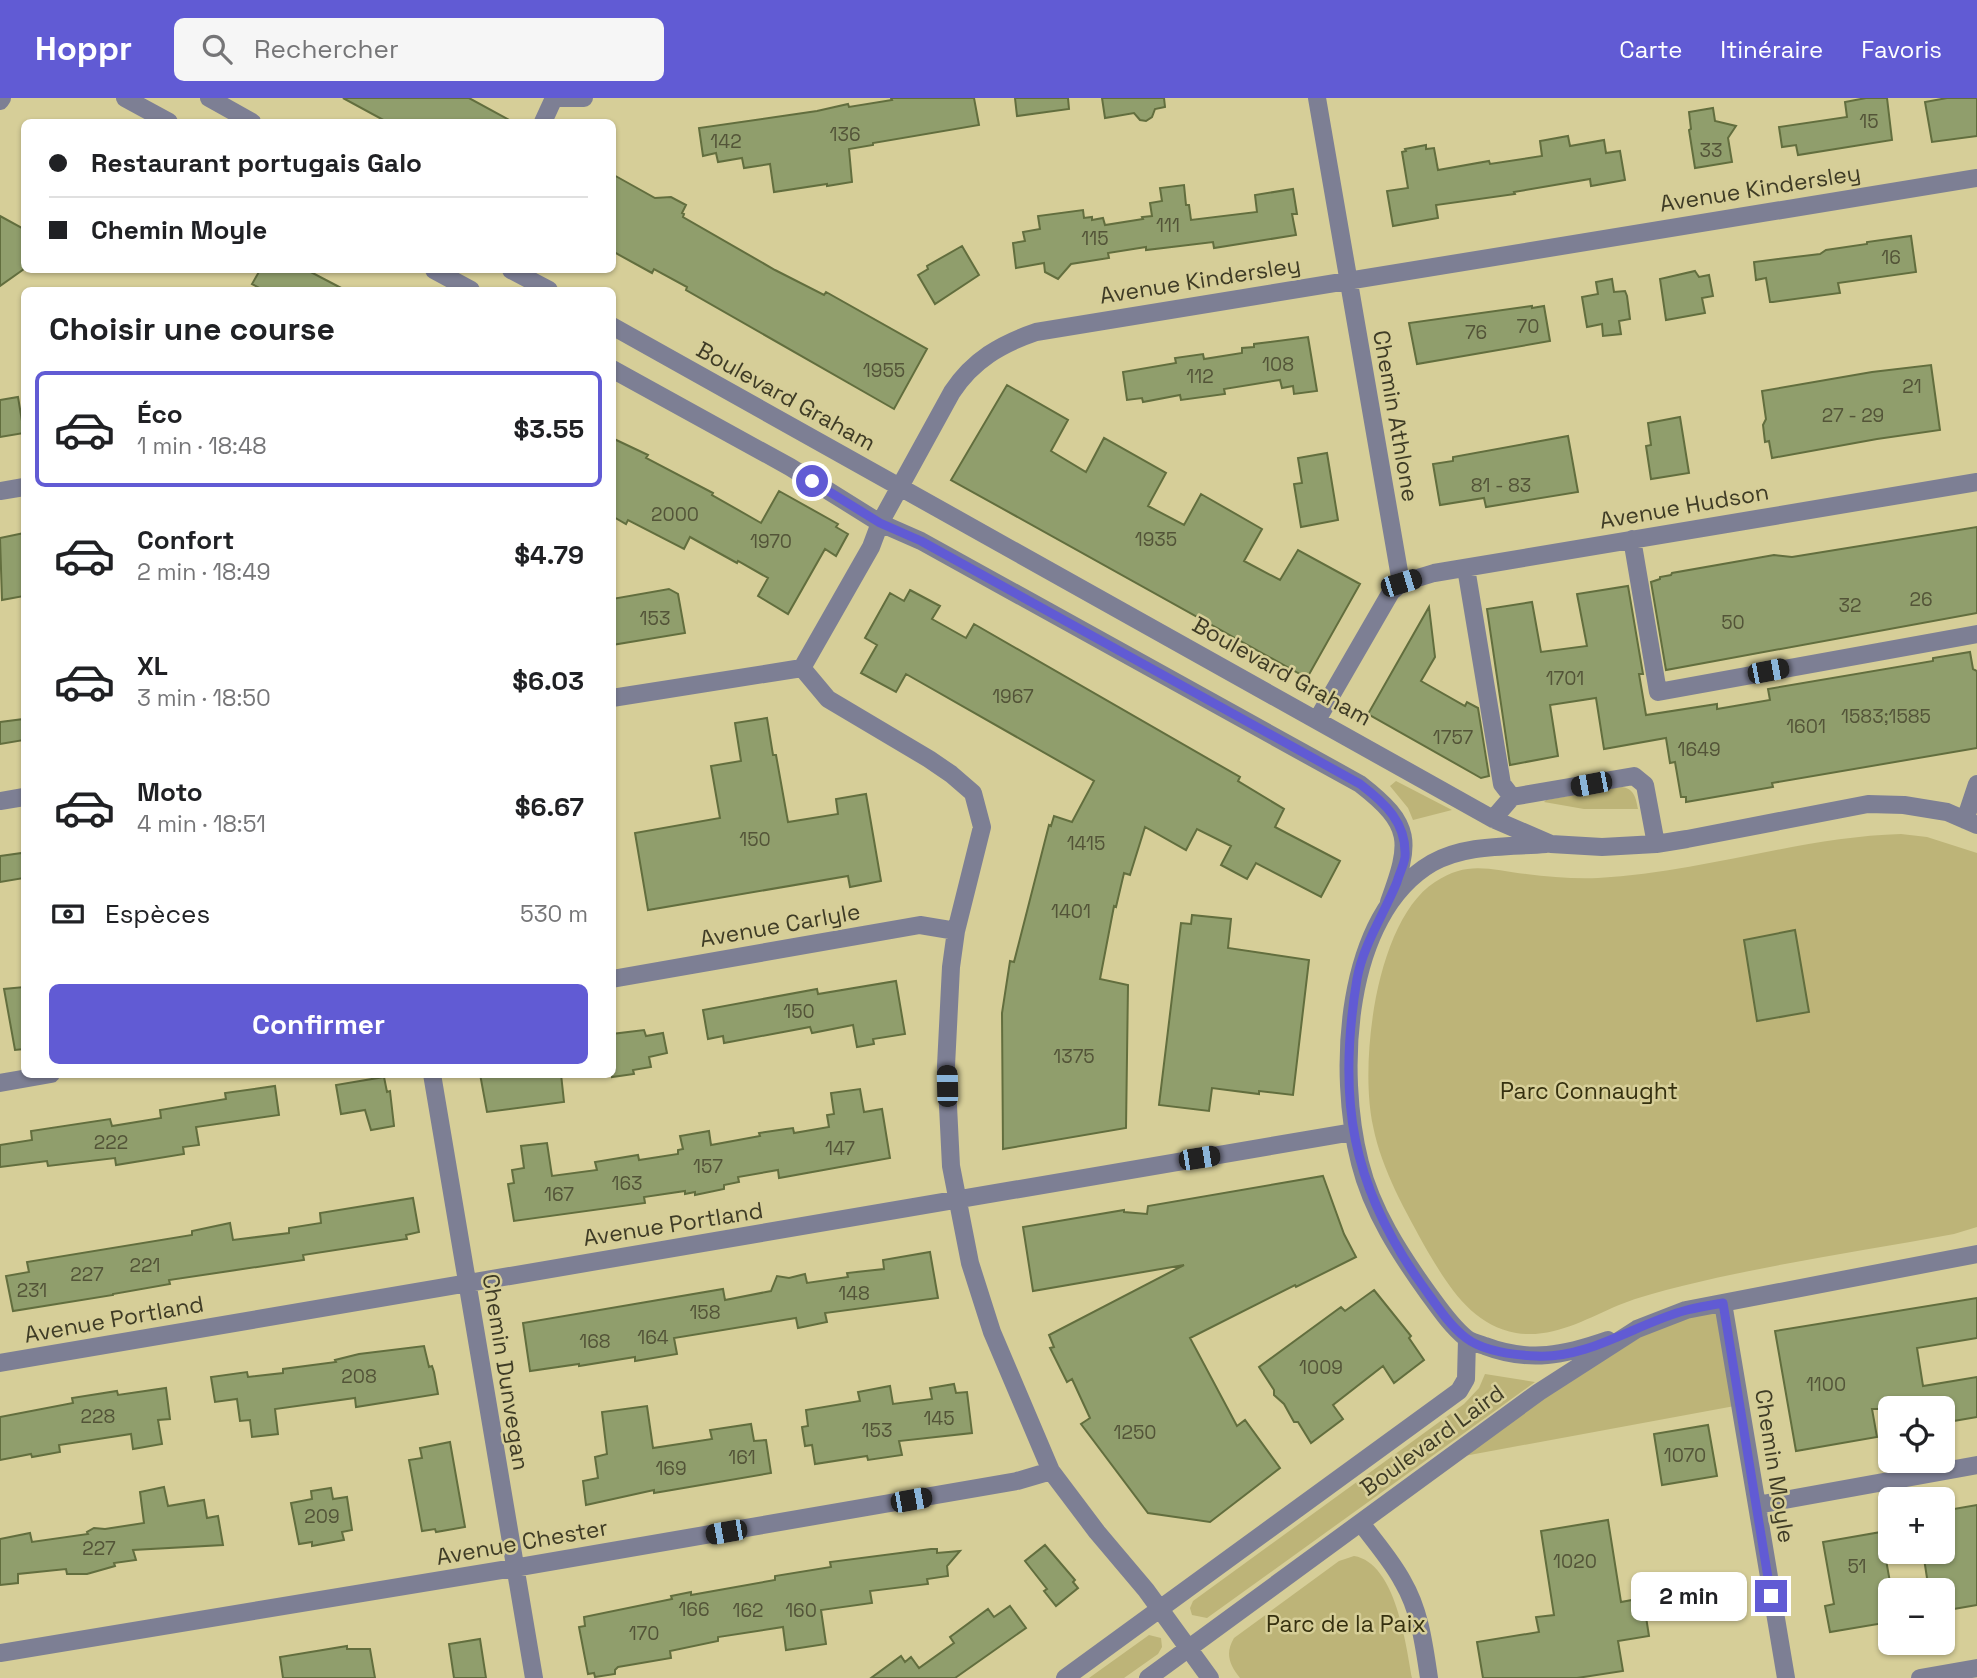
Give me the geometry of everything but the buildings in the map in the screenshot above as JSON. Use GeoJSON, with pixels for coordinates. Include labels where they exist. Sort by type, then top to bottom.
{"type":"FeatureCollection","features":[{"type":"Feature","properties":{"kind":"street"},"geometry":{"type":"LineString","coordinates":[[125,98],[164,119]]}},
{"type":"Feature","properties":{"kind":"street"},"geometry":{"type":"LineString","coordinates":[[209,98],[247,119]]}},
{"type":"Feature","properties":{"kind":"street"},"geometry":{"type":"LineString","coordinates":[[544,119],[554,98],[584,98]]}},
{"type":"Feature","properties":{"kind":"street","name":"Chemin Athlone"},"geometry":{"type":"LineString","coordinates":[[1317,98],[1401,583]]}},
{"type":"Feature","properties":{"kind":"street","name":"Avenue Kindersley"},"geometry":{"type":"LineString","coordinates":[[803,668],[871,547],[880,523],[944,403],[960,379],[980,360],[1011,341],[1037,331],[1977,178]]}},
{"type":"Feature","properties":{"kind":"street"},"geometry":{"type":"LineString","coordinates":[[440,273],[460,283]]}},
{"type":"Feature","properties":{"kind":"street"},"geometry":{"type":"LineString","coordinates":[[517,273],[543,287]]}},
{"type":"Feature","properties":{"kind":"street","name":"Boulevard Graham"},"geometry":{"type":"LineString","coordinates":[[616,328],[1493,819],[1551,844],[1656,844],[1868,804],[1904,805],[1947,813],[1971,822]]}},
{"type":"Feature","properties":{"kind":"street"},"geometry":{"type":"LineString","coordinates":[[616,371],[790,467],[880,523],[921,541],[1360,784],[1392,811],[1401,829],[1405,858],[1389,902],[1365,950],[1357,977],[1350,1035],[1349,1075],[1353,1132],[1360,1165],[1372,1199],[1401,1256],[1442,1313],[1467,1339],[1505,1354],[1539,1357],[1571,1353],[1637,1329]]}},
{"type":"Feature","properties":{"kind":"street","name":"Avenue Hudson"},"geometry":{"type":"LineString","coordinates":[[1401,583],[1434,573],[1977,482]]}},
{"type":"Feature","properties":{"kind":"street"},"geometry":{"type":"LineString","coordinates":[[0,491],[21,488]]}},
{"type":"Feature","properties":{"kind":"street"},"geometry":{"type":"LineString","coordinates":[[1632,539],[1658,692],[1977,634]]}},
{"type":"Feature","properties":{"kind":"street"},"geometry":{"type":"LineString","coordinates":[[1466,568],[1502,784],[1512,797]]}},
{"type":"Feature","properties":{"kind":"street"},"geometry":{"type":"LineString","coordinates":[[1318,720],[1391,592],[1401,583]]}},
{"type":"Feature","properties":{"kind":"street"},"geometry":{"type":"LineString","coordinates":[[616,697],[803,668],[828,699],[929,759],[973,793],[982,827],[956,931],[951,967],[946,1066],[949,1153],[971,1262],[992,1332],[1051,1471],[1160,1609],[1210,1678]]}},
{"type":"Feature","properties":{"kind":"street"},"geometry":{"type":"LineString","coordinates":[[1493,819],[1512,797],[1634,776],[1645,785],[1656,844]]}},
{"type":"Feature","properties":{"kind":"street"},"geometry":{"type":"LineString","coordinates":[[1971,822],[1977,784]]}},
{"type":"Feature","properties":{"kind":"street"},"geometry":{"type":"LineString","coordinates":[[0,801],[21,798]]}},
{"type":"Feature","properties":{"kind":"street"},"geometry":{"type":"LineString","coordinates":[[1389,902],[1416,875],[1432,863],[1450,855],[1470,849],[1551,844]]}},
{"type":"Feature","properties":{"kind":"street","name":"Avenue Carlyle"},"geometry":{"type":"LineString","coordinates":[[616,978],[920,925],[956,931]]}},
{"type":"Feature","properties":{"kind":"street"},"geometry":{"type":"LineString","coordinates":[[0,1083],[28,1078]]}},
{"type":"Feature","properties":{"kind":"street","name":"Chemin Dunvegan"},"geometry":{"type":"LineString","coordinates":[[433,1078],[534,1678]]}},
{"type":"Feature","properties":{"kind":"street","name":"Avenue Portland"},"geometry":{"type":"LineString","coordinates":[[0,1363],[1353,1132]]}},
{"type":"Feature","properties":{"kind":"street","name":"Boulevard Laird"},"geometry":{"type":"LineString","coordinates":[[1148,1678],[1539,1392],[1637,1329],[1686,1310],[1974,1254]]}},
{"type":"Feature","properties":{"kind":"street","name":"Chemin Moyle"},"geometry":{"type":"LineString","coordinates":[[1723,1303],[1786,1678]]}},
{"type":"Feature","properties":{"kind":"street","name":"Boulevard Laird"},"geometry":{"type":"LineString","coordinates":[[1065,1678],[1459,1391],[1466,1379],[1467,1339]]}},
{"type":"Feature","properties":{"kind":"street"},"geometry":{"type":"LineString","coordinates":[[1757,1504],[1977,1465]]}},
{"type":"Feature","properties":{"kind":"street","name":"Avenue Chester"},"geometry":{"type":"LineString","coordinates":[[0,1653],[514,1569],[1017,1481],[1051,1471]]}},
{"type":"Feature","properties":{"kind":"street"},"geometry":{"type":"LineString","coordinates":[[1361,1523],[1391,1562],[1411,1598],[1418,1618],[1429,1678]]}},
{"type":"Feature","properties":{"kind":"street"},"geometry":{"type":"LineString","coordinates":[[1920,1678],[1977,1668]]}},
{"type":"Feature","properties":{"kind":"green space"},"geometry":{"type":"Polygon","coordinates":[[[1396,781],[1452,810],[1413,820],[1408,808],[1390,786],[1396,781]]]}},
{"type":"Feature","properties":{"kind":"green space"},"geometry":{"type":"Polygon","coordinates":[[[1621,787],[1632,792],[1638,809],[1584,809],[1544,802],[1546,800],[1621,787]]]}},
{"type":"Feature","properties":{"kind":"green space","name":"Parc Connaught"},"geometry":{"type":"Polygon","coordinates":[[[1901,834],[1927,837],[1977,853],[1977,1227],[1954,1234],[1783,1264],[1674,1288],[1650,1294],[1569,1326],[1543,1333],[1516,1333],[1500,1329],[1463,1303],[1428,1252],[1396,1191],[1377,1143],[1369,1099],[1368,1066],[1377,994],[1398,927],[1415,901],[1435,882],[1447,875],[1469,869],[1580,878],[1636,875],[1825,841],[1901,834]]]}},
{"type":"Feature","properties":{"kind":"green space"},"geometry":{"type":"Polygon","coordinates":[[[1723,1303],[1740,1405],[1448,1459],[1637,1329],[1723,1303]]]}},
{"type":"Feature","properties":{"kind":"green space"},"geometry":{"type":"Polygon","coordinates":[[[1485,1374],[1535,1382],[1207,1618],[1192,1615],[1190,1608],[1193,1601],[1464,1404],[1479,1388],[1485,1374]]]}},
{"type":"Feature","properties":{"kind":"green space","name":"Parc de la Paix"},"geometry":{"type":"Polygon","coordinates":[[[1354,1556],[1368,1562],[1380,1573],[1389,1589],[1402,1627],[1412,1678],[1240,1678],[1230,1658],[1234,1638],[1339,1561],[1354,1556]]]}},
{"type":"Feature","properties":{"kind":"green space"},"geometry":{"type":"Polygon","coordinates":[[[1149,1635],[1161,1638],[1162,1647],[1158,1654],[1124,1678],[1089,1678],[1149,1635]]]}},
{"type":"Feature","properties":{"kind":"route"},"geometry":{"type":"LineString","coordinates":[[812,481],[880,523],[921,541],[1360,784],[1392,811],[1401,829],[1405,858],[1389,902],[1365,950],[1357,977],[1350,1035],[1353,1132],[1360,1165],[1372,1199],[1401,1256],[1442,1313],[1467,1339],[1505,1354],[1539,1357],[1571,1353],[1686,1310],[1723,1303],[1771,1596]]}}]}
